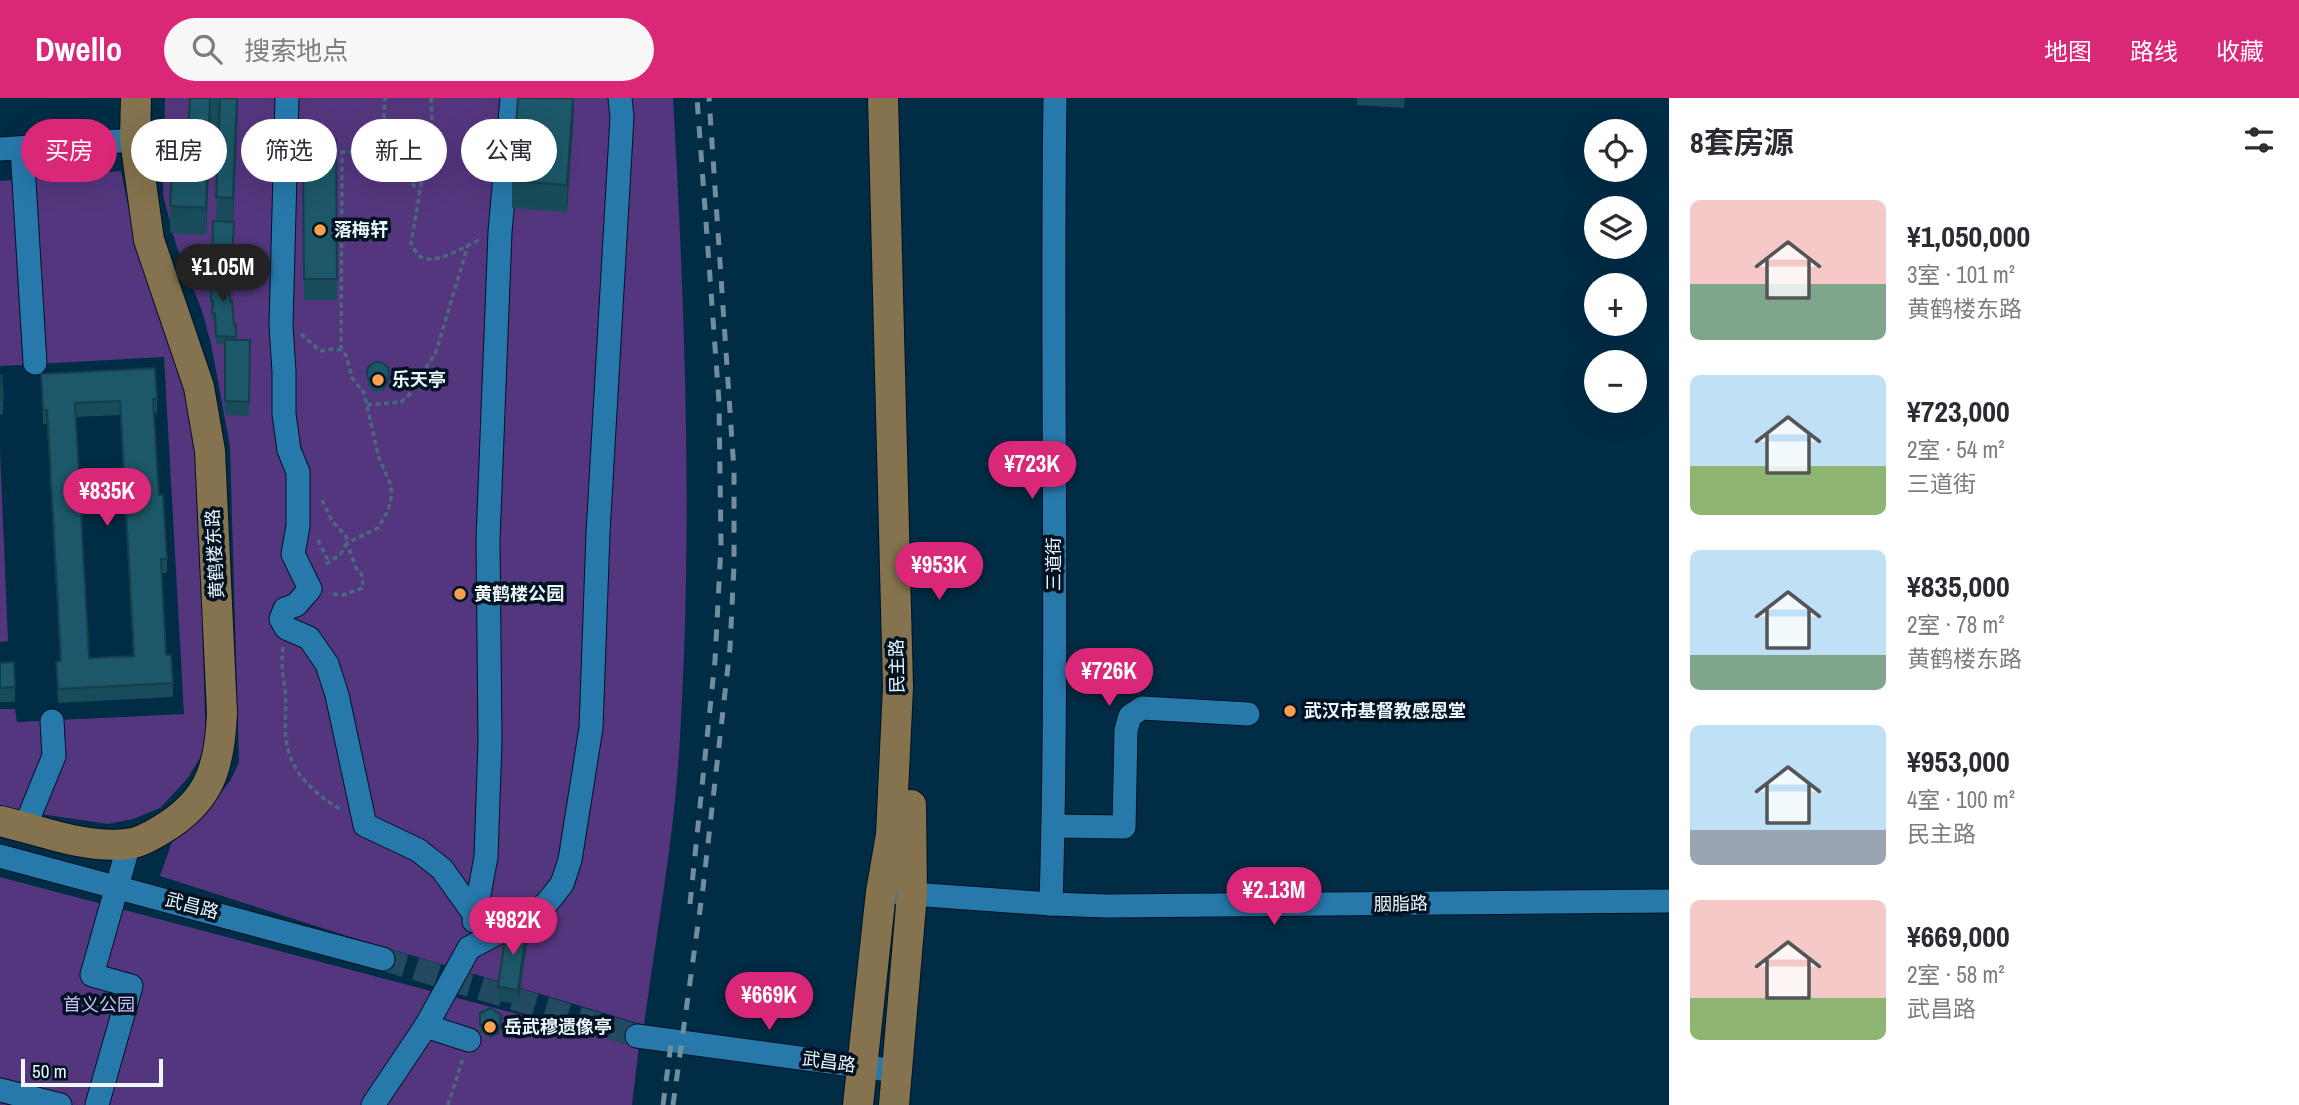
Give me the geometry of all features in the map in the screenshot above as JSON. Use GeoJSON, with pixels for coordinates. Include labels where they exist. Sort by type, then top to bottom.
{"type":"FeatureCollection","features":[{"type":"Feature","properties":{"kind":"main road","name":"黄鹤楼东路"},"geometry":{"type":"LineString","coordinates":[[136,98],[136,119]]}},
{"type":"Feature","properties":{"kind":"main road","name":"民主路"},"geometry":{"type":"LineString","coordinates":[[858,1105],[881,892],[891,835],[898,687],[883,98]]}},
{"type":"Feature","properties":{"kind":"main road","name":"民主路"},"geometry":{"type":"LineString","coordinates":[[894,1105],[912,894],[910,836],[915,686],[903,98]]}},
{"type":"Feature","properties":{"kind":"main road","name":"黄鹤楼东路"},"geometry":{"type":"LineString","coordinates":[[13,824],[77,840],[107,844],[129,844],[148,837],[186,812],[202,795],[215,771],[221,746],[222,713],[210,451],[198,387],[149,240],[141,182]]}},
{"type":"Feature","properties":{"kind":"street"},"geometry":{"type":"LineString","coordinates":[[287,98],[281,325],[284,414],[289,450],[298,472],[298,526],[293,554],[305,580],[296,605],[285,608],[281,619],[286,628],[309,638],[327,664],[337,695],[365,825],[418,850],[442,869],[475,915]]}},
{"type":"Feature","properties":{"kind":"street"},"geometry":{"type":"LineString","coordinates":[[373,1105],[426,1026],[469,948],[486,857],[490,742],[488,540],[500,232],[512,98]]}},
{"type":"Feature","properties":{"kind":"street"},"geometry":{"type":"LineString","coordinates":[[469,948],[530,916],[547,903],[562,884],[570,860],[591,729],[598,533],[622,117],[620,98]]}},
{"type":"Feature","properties":{"kind":"street","name":"三道街"},"geometry":{"type":"LineString","coordinates":[[1051,904],[1055,812],[1052,305],[1055,98]]}},
{"type":"Feature","properties":{"kind":"street"},"geometry":{"type":"LineString","coordinates":[[34,363],[11,148],[131,140]]}},
{"type":"Feature","properties":{"kind":"street"},"geometry":{"type":"LineString","coordinates":[[1053,826],[1125,827],[1126,730],[1130,716],[1142,708],[1248,714]]}},
{"type":"Feature","properties":{"kind":"street"},"geometry":{"type":"LineString","coordinates":[[13,824],[54,756],[52,721]]}},
{"type":"Feature","properties":{"kind":"street"},"geometry":{"type":"LineString","coordinates":[[97,1105],[131,986],[92,975],[129,844]]}},
{"type":"Feature","properties":{"kind":"street","name":"武昌路"},"geometry":{"type":"LineString","coordinates":[[0,856],[383,959]]}},
{"type":"Feature","properties":{"kind":"street","name":"胭脂路"},"geometry":{"type":"LineString","coordinates":[[881,892],[1121,906],[1669,901]]}},
{"type":"Feature","properties":{"kind":"street"},"geometry":{"type":"LineString","coordinates":[[426,1026],[469,1040]]}},
{"type":"Feature","properties":{"kind":"street","name":"武昌路"},"geometry":{"type":"LineString","coordinates":[[637,1036],[896,1070]]}},
{"type":"Feature","properties":{"kind":"street"},"geometry":{"type":"LineString","coordinates":[[0,1090],[60,1105]]}},
{"type":"Feature","properties":{"kind":"path"},"geometry":{"type":"LineString","coordinates":[[384,119],[385,98]]}},
{"type":"Feature","properties":{"kind":"path"},"geometry":{"type":"LineString","coordinates":[[431,98],[432,122],[411,243],[418,256],[423,258],[450,254],[500,232]]}},
{"type":"Feature","properties":{"kind":"path"},"geometry":{"type":"LineString","coordinates":[[337,152],[351,152]]}},
{"type":"Feature","properties":{"kind":"path"},"geometry":{"type":"LineString","coordinates":[[322,500],[332,521],[346,536],[347,543],[356,568],[362,575],[363,588],[343,596],[305,580],[340,555],[347,543],[378,528],[388,511],[391,494],[390,482],[379,458],[364,393],[352,378],[346,355],[341,350],[342,152]]}},
{"type":"Feature","properties":{"kind":"path"},"geometry":{"type":"LineString","coordinates":[[410,182],[419,191]]}},
{"type":"Feature","properties":{"kind":"path"},"geometry":{"type":"LineString","coordinates":[[368,405],[401,402],[409,395],[436,352],[468,245]]}},
{"type":"Feature","properties":{"kind":"path"},"geometry":{"type":"LineString","coordinates":[[281,325],[303,335],[320,351],[341,350]]}},
{"type":"Feature","properties":{"kind":"path"},"geometry":{"type":"LineString","coordinates":[[316,535],[329,562]]}},
{"type":"Feature","properties":{"kind":"path"},"geometry":{"type":"LineString","coordinates":[[294,631],[283,645],[281,668],[285,690],[286,740],[292,764],[318,795],[365,825]]}},
{"type":"Feature","properties":{"kind":"path"},"geometry":{"type":"LineString","coordinates":[[448,1105],[469,1040]]}},
{"type":"Feature","properties":{"kind":"green space","name":"黄鹤楼公园"},"geometry":{"type":"Polygon","coordinates":[[[165,98],[673,98],[686,417],[684,657],[674,809],[644,1025],[347,936],[160,876],[172,842],[205,814],[230,781],[239,763],[230,446],[211,344],[202,311],[176,245],[163,195],[163,182],[227,182],[227,119],[165,119],[165,98]]]}},
{"type":"Feature","properties":{"kind":"green space"},"geometry":{"type":"Polygon","coordinates":[[[117,171],[121,171],[136,244],[177,355],[197,448],[206,748],[187,779],[160,808],[133,819],[108,824],[0,808],[0,709],[15,709],[17,722],[184,714],[164,357],[0,366],[0,181],[117,182],[117,171]]]}},
{"type":"Feature","properties":{"kind":"green space"},"geometry":{"type":"Polygon","coordinates":[[[0,450],[8,641],[0,642],[0,450]]]}},
{"type":"Feature","properties":{"kind":"green space","name":"首义公园"},"geometry":{"type":"Polygon","coordinates":[[[0,877],[639,1046],[632,1105],[0,1105],[0,877]]]}},
{"type":"Feature","properties":{"kind":"building"},"geometry":{"type":"Polygon","coordinates":[[[190,98],[210,98],[209,119],[189,119],[190,98]]]}},
{"type":"Feature","properties":{"kind":"building"},"geometry":{"type":"Polygon","coordinates":[[[220,98],[237,98],[233,198],[216,197],[217,182],[227,182],[227,119],[219,119],[220,98]]]}},
{"type":"Feature","properties":{"kind":"building"},"geometry":{"type":"Polygon","coordinates":[[[518,98],[573,98],[567,185],[526,182],[557,182],[557,119],[516,119],[518,98]]]}},
{"type":"Feature","properties":{"kind":"building"},"geometry":{"type":"Polygon","coordinates":[[[171,182],[207,182],[206,208],[170,206],[171,182]]]}},
{"type":"Feature","properties":{"kind":"building","name":"落梅轩"},"geometry":{"type":"Polygon","coordinates":[[[303,182],[336,182],[337,279],[304,279],[303,182]]]}},
{"type":"Feature","properties":{"kind":"building"},"geometry":{"type":"Polygon","coordinates":[[[213,221],[234,222],[232,263],[212,262],[213,221]]]}},
{"type":"Feature","properties":{"kind":"building"},"geometry":{"type":"Polygon","coordinates":[[[212,269],[230,270],[230,302],[232,301],[236,337],[216,336],[215,314],[212,313],[211,301],[212,269]]]}},
{"type":"Feature","properties":{"kind":"building"},"geometry":{"type":"Polygon","coordinates":[[[225,340],[250,340],[249,402],[225,401],[225,340]]]}},
{"type":"Feature","properties":{"kind":"building"},"geometry":{"type":"Polygon","coordinates":[[[378,362],[388,369],[389,373],[382,383],[378,384],[368,377],[367,373],[374,363],[378,362]]]}},
{"type":"Feature","properties":{"kind":"building"},"geometry":{"type":"Polygon","coordinates":[[[155,368],[157,399],[153,399],[159,495],[163,495],[167,559],[161,559],[166,655],[171,655],[173,683],[58,689],[56,662],[61,661],[47,410],[43,410],[41,374],[155,368]],[[120,401],[75,403],[89,658],[134,656],[120,401]]]}},
{"type":"Feature","properties":{"kind":"building"},"geometry":{"type":"Polygon","coordinates":[[[2,375],[3,400],[0,400],[2,375]]]}},
{"type":"Feature","properties":{"kind":"building"},"geometry":{"type":"Polygon","coordinates":[[[14,662],[15,687],[0,688],[0,663],[14,662]]]}},
{"type":"Feature","properties":{"kind":"building"},"geometry":{"type":"Polygon","coordinates":[[[507,925],[527,927],[518,990],[498,987],[507,925]]]}},
{"type":"Feature","properties":{"kind":"building"},"geometry":{"type":"Polygon","coordinates":[[[491,1008],[501,1015],[500,1026],[490,1031],[480,1025],[480,1013],[491,1008]]]}},
{"type":"Feature","properties":{"kind":"tunnel"},"geometry":{"type":"LineString","coordinates":[[383,959],[637,1036]]}},
{"type":"Feature","properties":{"kind":"railway"},"geometry":{"type":"LineString","coordinates":[[690,904],[715,660],[721,545],[719,402],[697,98]]}},
{"type":"Feature","properties":{"kind":"railway"},"geometry":{"type":"LineString","coordinates":[[673,1105],[703,888],[730,648],[734,565],[734,471],[709,98]]}},
{"type":"Feature","properties":{"kind":"railway"},"geometry":{"type":"LineString","coordinates":[[663,1105],[672,1036]]}},
{"type":"Feature","properties":{"kind":"place","name":"落梅轩"},"geometry":{"type":"Point","coordinates":[320,230]}},
{"type":"Feature","properties":{"kind":"place","name":"乐天亭"},"geometry":{"type":"Point","coordinates":[378,380]}},
{"type":"Feature","properties":{"kind":"place","name":"黄鹤楼公园"},"geometry":{"type":"Point","coordinates":[460,594]}},
{"type":"Feature","properties":{"kind":"place","name":"武汉市基督教感恩堂"},"geometry":{"type":"Point","coordinates":[1290,711]}},
{"type":"Feature","properties":{"kind":"place","name":"岳武穆遗像亭"},"geometry":{"type":"Point","coordinates":[490,1027]}}]}
